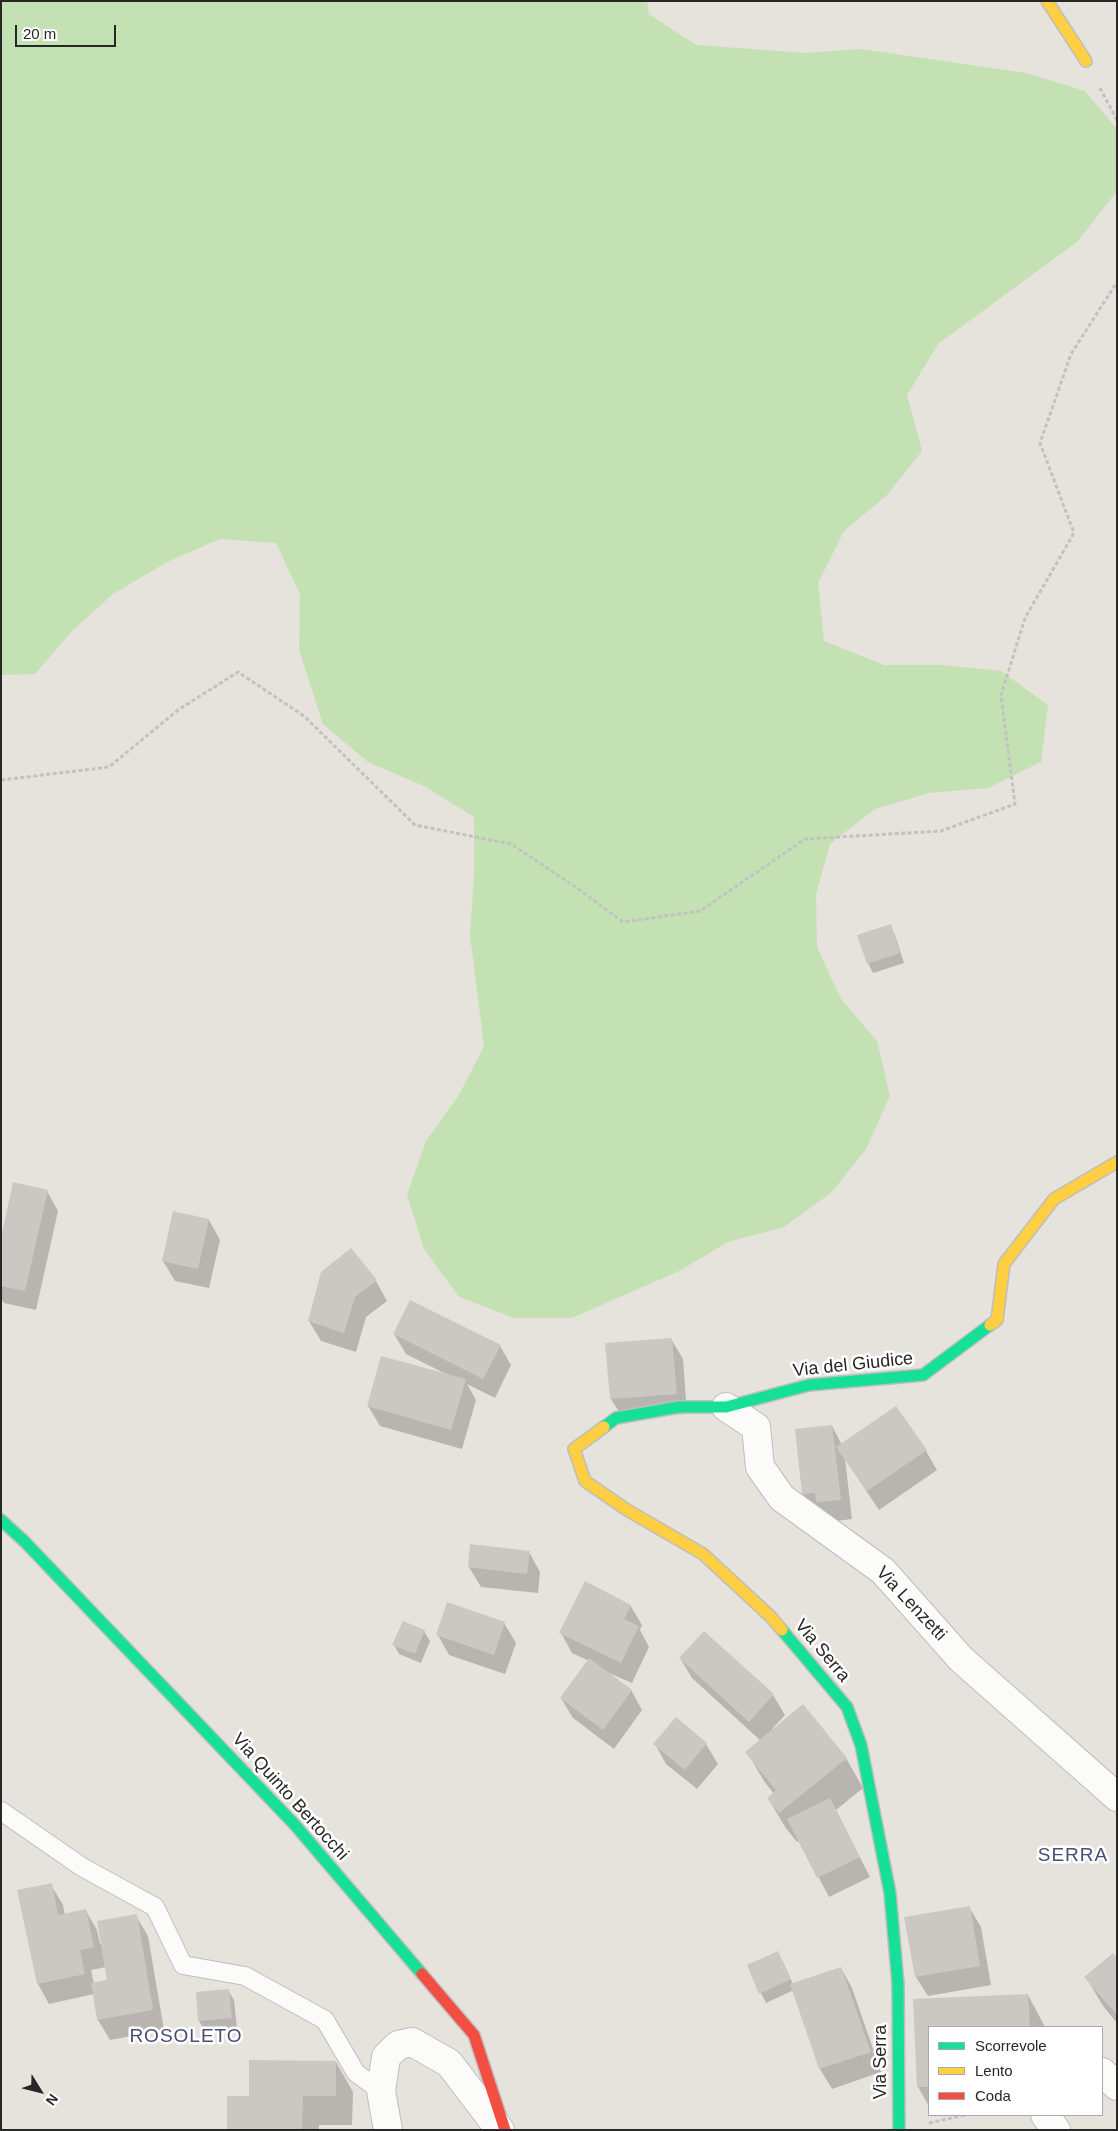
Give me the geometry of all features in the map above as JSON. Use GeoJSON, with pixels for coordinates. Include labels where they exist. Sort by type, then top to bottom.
{"type":"FeatureCollection","features":[{"type":"Feature","properties":{"kind":"street"},"geometry":{"type":"LineString","coordinates":[[1047,1],[1086,61]]}},
{"type":"Feature","properties":{"kind":"street","name":"Via del Giudice"},"geometry":{"type":"LineString","coordinates":[[726,1407],[809,1385],[923,1376],[997,1320],[1004,1264],[1054,1199],[1117,1162]]}},
{"type":"Feature","properties":{"kind":"street","name":"Via Serra"},"geometry":{"type":"LineString","coordinates":[[726,1407],[679,1407],[616,1418],[574,1449],[585,1481],[628,1510],[703,1554],[771,1616],[847,1707],[862,1745],[890,1893],[898,1984],[899,2130]]}},
{"type":"Feature","properties":{"kind":"street","name":"Via Lenzetti"},"geometry":{"type":"LineString","coordinates":[[726,1407],[756,1426],[760,1467],[782,1498],[883,1571],[961,1659],[1117,1798]]}},
{"type":"Feature","properties":{"kind":"street","name":"Via Quinto Bertocchi"},"geometry":{"type":"LineString","coordinates":[[1,1520],[25,1542],[295,1825],[474,2035],[505,2130]]}},
{"type":"Feature","properties":{"kind":"street"},"geometry":{"type":"LineString","coordinates":[[388,2130],[381,2091],[386,2057],[398,2045],[412,2042],[449,2063],[500,2130]]}},
{"type":"Feature","properties":{"kind":"street"},"geometry":{"type":"LineString","coordinates":[[1103,2073],[1117,2086]]}},
{"type":"Feature","properties":{"kind":"street"},"geometry":{"type":"LineString","coordinates":[[1046,2116],[1056,2130]]}},
{"type":"Feature","properties":{"kind":"lane"},"geometry":{"type":"LineString","coordinates":[[1,1811],[82,1867],[155,1907],[184,1965],[245,1976],[325,2020],[356,2073],[381,2091]]}},
{"type":"Feature","properties":{"kind":"path"},"geometry":{"type":"LineString","coordinates":[[1,780],[109,767],[178,710],[238,672],[304,716],[415,826],[511,844],[623,922],[700,911],[805,839],[941,831],[1016,804],[1001,695],[1025,618],[1074,533],[1040,443],[1071,354],[1117,282]]}},
{"type":"Feature","properties":{"kind":"path"},"geometry":{"type":"LineString","coordinates":[[928,2123],[960,2116]]}},
{"type":"Feature","properties":{"kind":"green space"},"geometry":{"type":"Polygon","coordinates":[[[1,1],[647,1],[649,14],[696,45],[805,53],[861,49],[1026,73],[1085,91],[1117,129],[1117,191],[1078,241],[938,344],[907,395],[922,451],[887,495],[844,531],[818,583],[824,641],[884,665],[943,665],[1001,671],[1048,705],[1041,762],[988,788],[929,793],[875,809],[830,844],[816,894],[817,947],[841,999],[877,1041],[890,1096],[866,1149],[831,1193],[784,1227],[728,1242],[679,1271],[572,1318],[514,1318],[459,1297],[424,1249],[407,1195],[426,1141],[459,1095],[484,1046],[470,935],[474,875],[474,817],[424,786],[368,762],[323,724],[299,650],[300,594],[276,543],[220,539],[167,562],[113,594],[72,631],[35,674],[1,675],[1,1]]]}},
{"type":"Feature","properties":{"kind":"building"},"geometry":{"type":"Polygon","coordinates":[[[891,924],[900,953],[867,964],[857,935],[891,924]]]}},
{"type":"Feature","properties":{"kind":"building"},"geometry":{"type":"Polygon","coordinates":[[[13,1182],[48,1190],[25,1291],[1,1286],[1,1238],[13,1182]]]}},
{"type":"Feature","properties":{"kind":"building"},"geometry":{"type":"Polygon","coordinates":[[[173,1211],[209,1219],[198,1269],[162,1261],[173,1211]]]}},
{"type":"Feature","properties":{"kind":"building"},"geometry":{"type":"Polygon","coordinates":[[[351,1248],[377,1280],[355,1297],[344,1333],[308,1321],[321,1272],[351,1248]]]}},
{"type":"Feature","properties":{"kind":"building"},"geometry":{"type":"Polygon","coordinates":[[[410,1300],[501,1345],[483,1379],[393,1334],[410,1300]]]}},
{"type":"Feature","properties":{"kind":"building"},"geometry":{"type":"Polygon","coordinates":[[[672,1338],[677,1394],[610,1399],[605,1343],[672,1338]]]}},
{"type":"Feature","properties":{"kind":"building"},"geometry":{"type":"Polygon","coordinates":[[[381,1356],[466,1379],[451,1430],[367,1406],[381,1356]]]}},
{"type":"Feature","properties":{"kind":"building"},"geometry":{"type":"Polygon","coordinates":[[[896,1406],[927,1450],[867,1491],[836,1447],[896,1406]]]}},
{"type":"Feature","properties":{"kind":"building"},"geometry":{"type":"Polygon","coordinates":[[[832,1425],[841,1500],[816,1502],[815,1493],[802,1494],[795,1429],[832,1425]]]}},
{"type":"Feature","properties":{"kind":"building"},"geometry":{"type":"Polygon","coordinates":[[[470,1544],[530,1551],[527,1574],[468,1567],[470,1544]]]}},
{"type":"Feature","properties":{"kind":"building"},"geometry":{"type":"Polygon","coordinates":[[[585,1581],[631,1605],[624,1619],[639,1626],[621,1663],[559,1633],[585,1581]]]}},
{"type":"Feature","properties":{"kind":"building"},"geometry":{"type":"Polygon","coordinates":[[[447,1602],[505,1622],[494,1655],[436,1635],[447,1602]]]}},
{"type":"Feature","properties":{"kind":"building"},"geometry":{"type":"Polygon","coordinates":[[[403,1621],[425,1630],[415,1654],[392,1645],[403,1621]]]}},
{"type":"Feature","properties":{"kind":"building"},"geometry":{"type":"Polygon","coordinates":[[[704,1631],[774,1694],[749,1722],[679,1658],[704,1631]]]}},
{"type":"Feature","properties":{"kind":"building"},"geometry":{"type":"Polygon","coordinates":[[[589,1658],[632,1690],[603,1730],[560,1698],[589,1658]]]}},
{"type":"Feature","properties":{"kind":"building"},"geometry":{"type":"Polygon","coordinates":[[[803,1704],[847,1758],[779,1813],[767,1798],[776,1790],[745,1752],[803,1704]]]}},
{"type":"Feature","properties":{"kind":"building"},"geometry":{"type":"Polygon","coordinates":[[[676,1717],[707,1743],[685,1770],[653,1744],[676,1717]]]}},
{"type":"Feature","properties":{"kind":"building"},"geometry":{"type":"Polygon","coordinates":[[[830,1798],[860,1857],[817,1878],[787,1819],[830,1798]]]}},
{"type":"Feature","properties":{"kind":"building"},"geometry":{"type":"Polygon","coordinates":[[[52,1883],[58,1915],[86,1909],[94,1947],[80,1950],[85,1974],[37,1984],[17,1890],[52,1883]]]}},
{"type":"Feature","properties":{"kind":"building"},"geometry":{"type":"Polygon","coordinates":[[[970,1906],[980,1966],[915,1977],[904,1917],[970,1906]]]}},
{"type":"Feature","properties":{"kind":"building"},"geometry":{"type":"Polygon","coordinates":[[[137,1914],[153,2010],[97,2020],[91,1983],[107,1980],[97,1921],[137,1914]]]}},
{"type":"Feature","properties":{"kind":"building"},"geometry":{"type":"Polygon","coordinates":[[[778,1951],[791,1979],[759,1994],[747,1965],[778,1951]]]}},
{"type":"Feature","properties":{"kind":"building"},"geometry":{"type":"Polygon","coordinates":[[[1113,1953],[1117,1958],[1117,2015],[1084,1977],[1113,1953]]]}},
{"type":"Feature","properties":{"kind":"building"},"geometry":{"type":"Polygon","coordinates":[[[841,1967],[871,2052],[819,2069],[790,1984],[841,1967]]]}},
{"type":"Feature","properties":{"kind":"building"},"geometry":{"type":"Polygon","coordinates":[[[229,1989],[232,2018],[198,2021],[196,1992],[229,1989]]]}},
{"type":"Feature","properties":{"kind":"building"},"geometry":{"type":"Polygon","coordinates":[[[1028,1994],[1030,2026],[928,2026],[928,2087],[917,2087],[913,1999],[1028,1994]]]}},
{"type":"Feature","properties":{"kind":"building"},"geometry":{"type":"Polygon","coordinates":[[[249,2060],[336,2061],[336,2096],[303,2096],[302,2130],[227,2130],[227,2096],[249,2096],[249,2060]]]}},
{"type":"Feature","properties":{"kind":"traffic: fast"},"geometry":{"type":"LineString","coordinates":[[604,1427],[616,1418],[679,1407],[726,1407],[809,1385],[923,1375],[990,1325]]}},
{"type":"Feature","properties":{"kind":"traffic: fast"},"geometry":{"type":"LineString","coordinates":[[1,1520],[25,1542],[295,1825],[422,1974]]}},
{"type":"Feature","properties":{"kind":"traffic: fast"},"geometry":{"type":"LineString","coordinates":[[782,1630],[847,1707],[861,1745],[890,1893],[898,1984],[899,2130]]}},
{"type":"Feature","properties":{"kind":"traffic: slow"},"geometry":{"type":"LineString","coordinates":[[1047,1],[1086,61]]}},
{"type":"Feature","properties":{"kind":"traffic: slow"},"geometry":{"type":"LineString","coordinates":[[990,1325],[997,1320],[1004,1264],[1054,1199],[1117,1162]]}},
{"type":"Feature","properties":{"kind":"traffic: slow"},"geometry":{"type":"LineString","coordinates":[[604,1427],[574,1449],[585,1481],[627,1510],[703,1554],[771,1617],[782,1630]]}},
{"type":"Feature","properties":{"kind":"traffic: jam"},"geometry":{"type":"LineString","coordinates":[[422,1974],[474,2035],[505,2130]]}},
{"type":"Feature","properties":{"kind":"district","name":"SERRA"},"geometry":{"type":"Point","coordinates":[1073,1856]}},
{"type":"Feature","properties":{"kind":"district","name":"ROSOLETO"},"geometry":{"type":"Point","coordinates":[186,2037]}}]}
